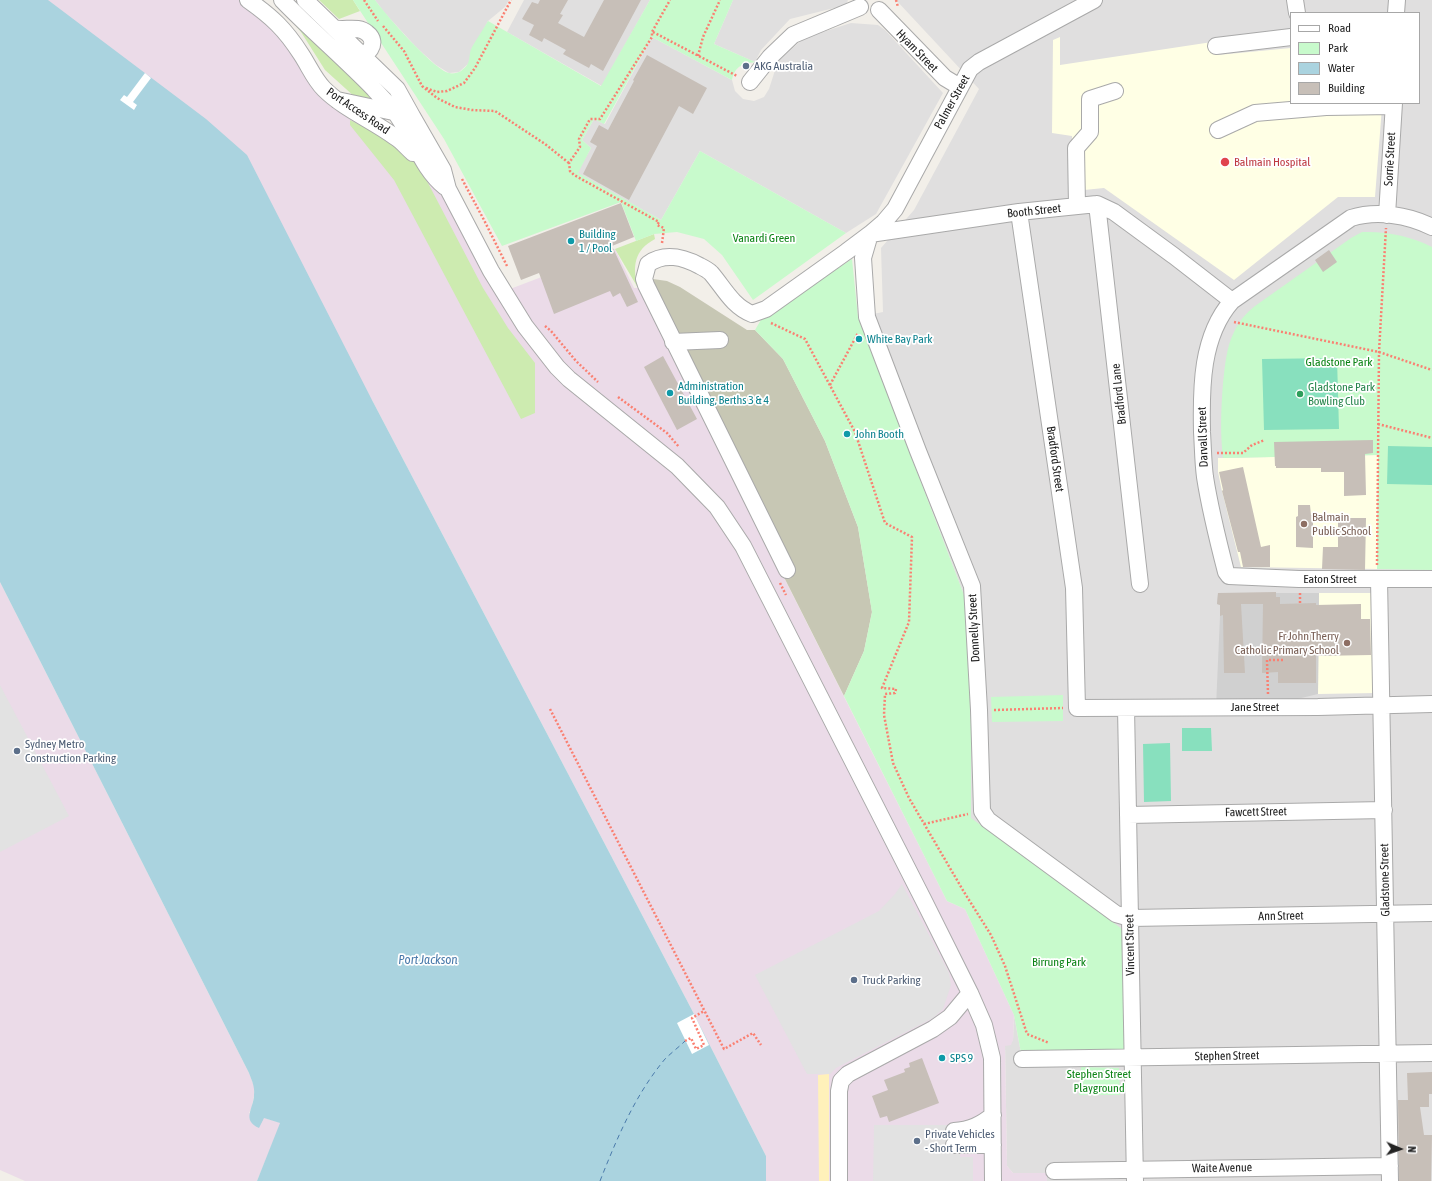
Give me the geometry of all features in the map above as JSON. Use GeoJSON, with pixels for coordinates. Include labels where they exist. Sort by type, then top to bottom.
{"type":"FeatureCollection","features":[{"type":"Feature","properties":{"kind":"street","name":"Port Access Road"},"geometry":{"type":"LineString","coordinates":[[248,0],[277,22],[287,33],[302,55],[317,82],[337,100],[396,137],[426,165]]}},
{"type":"Feature","properties":{"kind":"street"},"geometry":{"type":"LineString","coordinates":[[282,0],[298,17],[345,59],[395,112],[426,165],[440,183],[448,189]]}},
{"type":"Feature","properties":{"kind":"street"},"geometry":{"type":"LineString","coordinates":[[305,0],[397,89],[443,170],[448,189],[491,271],[525,326],[557,367],[612,415],[677,466],[717,507],[743,546],[970,993],[984,1025],[992,1058],[993,1181]]}},
{"type":"Feature","properties":{"kind":"street","name":"Palmer Street"},"geometry":{"type":"LineString","coordinates":[[870,234],[884,222],[894,209],[970,70],[979,62],[1094,0]]}},
{"type":"Feature","properties":{"kind":"street"},"geometry":{"type":"LineString","coordinates":[[1295,0],[1297,12]]}},
{"type":"Feature","properties":{"kind":"street"},"geometry":{"type":"LineString","coordinates":[[1396,12],[1397,0]]}},
{"type":"Feature","properties":{"kind":"street"},"geometry":{"type":"LineString","coordinates":[[750,82],[770,57],[793,35],[859,4],[866,12],[871,13],[881,5]]}},
{"type":"Feature","properties":{"kind":"street","name":"Hyam Street"},"geometry":{"type":"LineString","coordinates":[[881,5],[944,78],[960,86]]}},
{"type":"Feature","properties":{"kind":"street"},"geometry":{"type":"LineString","coordinates":[[263,11],[298,17]]}},
{"type":"Feature","properties":{"kind":"street"},"geometry":{"type":"LineString","coordinates":[[1216,46],[1290,37]]}},
{"type":"Feature","properties":{"kind":"street"},"geometry":{"type":"LineString","coordinates":[[345,59],[364,57]]}},
{"type":"Feature","properties":{"kind":"street"},"geometry":{"type":"LineString","coordinates":[[1076,206],[1076,148],[1090,132],[1090,99],[1115,91]]}},
{"type":"Feature","properties":{"kind":"street"},"geometry":{"type":"LineString","coordinates":[[337,100],[412,116]]}},
{"type":"Feature","properties":{"kind":"street"},"geometry":{"type":"LineString","coordinates":[[1218,130],[1255,113],[1326,107],[1394,105]]}},
{"type":"Feature","properties":{"kind":"street","name":"Sorrie Street"},"geometry":{"type":"LineString","coordinates":[[1386,221],[1394,105]]}},
{"type":"Feature","properties":{"kind":"street"},"geometry":{"type":"LineString","coordinates":[[1097,204],[1114,212],[1180,260],[1232,301],[1351,218],[1367,214],[1386,221],[1408,218],[1432,227]]}},
{"type":"Feature","properties":{"kind":"street","name":"Booth Street"},"geometry":{"type":"LineString","coordinates":[[756,314],[766,309],[870,234],[1019,212],[1097,204]]}},
{"type":"Feature","properties":{"kind":"street","name":"Bradford Lane"},"geometry":{"type":"LineString","coordinates":[[1097,204],[1140,584]]}},
{"type":"Feature","properties":{"kind":"street","name":"Bradford Street"},"geometry":{"type":"LineString","coordinates":[[1019,212],[1074,588],[1077,708]]}},
{"type":"Feature","properties":{"kind":"street","name":"Donnelly Street"},"geometry":{"type":"LineString","coordinates":[[870,234],[863,258],[867,317],[918,451],[972,586],[979,710],[982,811]]}},
{"type":"Feature","properties":{"kind":"street"},"geometry":{"type":"LineString","coordinates":[[756,314],[747,312],[739,307],[726,293],[710,271],[690,260],[663,257],[655,259],[648,264],[644,279],[646,285],[782,574]]}},
{"type":"Feature","properties":{"kind":"street","name":"Darvall Street"},"geometry":{"type":"LineString","coordinates":[[1229,576],[1226,572],[1204,475],[1202,410],[1207,353],[1223,312],[1232,301]]}},
{"type":"Feature","properties":{"kind":"street"},"geometry":{"type":"LineString","coordinates":[[673,342],[720,340]]}},
{"type":"Feature","properties":{"kind":"street","name":"Eaton Street"},"geometry":{"type":"LineString","coordinates":[[1229,576],[1299,579],[1378,574],[1432,579]]}},
{"type":"Feature","properties":{"kind":"street","name":"Gladstone Street"},"geometry":{"type":"LineString","coordinates":[[1378,574],[1384,810],[1390,1174]]}},
{"type":"Feature","properties":{"kind":"street","name":"Jane Street"},"geometry":{"type":"LineString","coordinates":[[1077,708],[1432,704]]}},
{"type":"Feature","properties":{"kind":"street","name":"Vincent Street"},"geometry":{"type":"LineString","coordinates":[[1126,708],[1135,1175]]}},
{"type":"Feature","properties":{"kind":"street","name":"Fawcett Street"},"geometry":{"type":"LineString","coordinates":[[1128,814],[1384,810]]}},
{"type":"Feature","properties":{"kind":"street"},"geometry":{"type":"LineString","coordinates":[[982,811],[988,820],[1116,914],[1130,918]]}},
{"type":"Feature","properties":{"kind":"street","name":"Ann Street"},"geometry":{"type":"LineString","coordinates":[[1130,918],[1432,913]]}},
{"type":"Feature","properties":{"kind":"street"},"geometry":{"type":"LineString","coordinates":[[839,1181],[839,1091],[841,1080],[848,1074],[933,1029],[950,1017],[970,993]]}},
{"type":"Feature","properties":{"kind":"street","name":"Stephen Street"},"geometry":{"type":"LineString","coordinates":[[1022,1059],[1432,1053]]}},
{"type":"Feature","properties":{"kind":"street"},"geometry":{"type":"LineString","coordinates":[[993,1115],[982,1124],[965,1130],[954,1138],[993,1145]]}},
{"type":"Feature","properties":{"kind":"street","name":"Waite Avenue"},"geometry":{"type":"LineString","coordinates":[[1054,1171],[1135,1175],[1390,1174]]}},
{"type":"Feature","properties":{"kind":"path"},"geometry":{"type":"LineString","coordinates":[[364,0],[374,17],[404,51],[422,86],[437,98],[455,107],[472,110],[495,111],[545,144],[569,163]]}},
{"type":"Feature","properties":{"kind":"path"},"geometry":{"type":"LineString","coordinates":[[422,86],[437,92],[447,91],[464,83],[475,68],[511,0]]}},
{"type":"Feature","properties":{"kind":"path"},"geometry":{"type":"LineString","coordinates":[[664,228],[657,225],[659,222],[574,175],[570,170],[569,163],[580,147],[579,139],[590,119],[600,119],[652,37],[652,32],[670,0]]}},
{"type":"Feature","properties":{"kind":"path"},"geometry":{"type":"LineString","coordinates":[[698,56],[703,37],[720,0]]}},
{"type":"Feature","properties":{"kind":"path"},"geometry":{"type":"LineString","coordinates":[[652,32],[750,82]]}},
{"type":"Feature","properties":{"kind":"path"},"geometry":{"type":"LineString","coordinates":[[460,176],[508,269]]}},
{"type":"Feature","properties":{"kind":"path"},"geometry":{"type":"LineString","coordinates":[[1378,574],[1379,352],[1386,221]]}},
{"type":"Feature","properties":{"kind":"path"},"geometry":{"type":"LineString","coordinates":[[756,314],[805,339],[855,432],[885,523],[912,537],[909,622],[882,688],[896,689],[895,692],[885,694],[884,715],[893,763],[909,798],[991,935],[1005,966],[1027,1034],[1056,1046]]}},
{"type":"Feature","properties":{"kind":"path"},"geometry":{"type":"LineString","coordinates":[[830,385],[867,317]]}},
{"type":"Feature","properties":{"kind":"path"},"geometry":{"type":"LineString","coordinates":[[1234,322],[1379,352],[1432,370]]}},
{"type":"Feature","properties":{"kind":"path"},"geometry":{"type":"LineString","coordinates":[[541,324],[551,331],[576,360],[604,387]]}},
{"type":"Feature","properties":{"kind":"path"},"geometry":{"type":"LineString","coordinates":[[615,395],[667,432],[681,449]]}},
{"type":"Feature","properties":{"kind":"path"},"geometry":{"type":"LineString","coordinates":[[1378,424],[1432,438]]}},
{"type":"Feature","properties":{"kind":"path"},"geometry":{"type":"LineString","coordinates":[[1216,454],[1243,453],[1252,445],[1265,440]]}},
{"type":"Feature","properties":{"kind":"path"},"geometry":{"type":"LineString","coordinates":[[782,574],[788,598]]}},
{"type":"Feature","properties":{"kind":"path"},"geometry":{"type":"LineString","coordinates":[[1299,591],[1300,604]]}},
{"type":"Feature","properties":{"kind":"path"},"geometry":{"type":"LineString","coordinates":[[1268,683],[1267,660],[1285,660]]}},
{"type":"Feature","properties":{"kind":"path"},"geometry":{"type":"LineString","coordinates":[[979,710],[1077,708]]}},
{"type":"Feature","properties":{"kind":"path"},"geometry":{"type":"LineString","coordinates":[[550,709],[724,1049],[753,1033],[761,1045]]}},
{"type":"Feature","properties":{"kind":"path"},"geometry":{"type":"LineString","coordinates":[[924,824],[982,811]]}},
{"type":"Feature","properties":{"kind":"path"},"geometry":{"type":"LineString","coordinates":[[686,1041],[691,1038],[696,1049],[704,1045],[692,1018],[704,1011]]}},
{"type":"Feature","properties":{"kind":"shaded area"},"geometry":{"type":"Polygon","coordinates":[[[47,0],[247,0],[312,73],[426,165],[497,294],[615,249],[634,288],[638,288],[947,901],[965,909],[1014,1015],[1013,1040],[1011,1045],[1005,1046],[1007,1166],[1013,1173],[1047,1173],[1047,1181],[766,1181],[766,1156],[694,1014],[372,400],[47,0]]]}},
{"type":"Feature","properties":{"kind":"shaded area"},"geometry":{"type":"Polygon","coordinates":[[[375,0],[509,0],[505,7],[488,21],[472,49],[469,63],[459,72],[449,73],[436,65],[417,48],[375,0]]]}},
{"type":"Feature","properties":{"kind":"shaded area"},"geometry":{"type":"Polygon","coordinates":[[[524,0],[650,0],[602,86],[507,32],[524,0]]]}},
{"type":"Feature","properties":{"kind":"shaded area"},"geometry":{"type":"Polygon","coordinates":[[[733,0],[848,0],[846,5],[790,19],[761,50],[755,62],[714,44],[733,0]]]}},
{"type":"Feature","properties":{"kind":"shaded area"},"geometry":{"type":"Polygon","coordinates":[[[896,0],[1432,0],[1432,1181],[1047,1181],[1047,1173],[1013,1173],[1007,1166],[1005,1045],[1013,1040],[1014,1015],[1021,1053],[1021,854],[971,819],[971,726],[964,595],[858,317],[883,312],[881,248],[914,210],[979,89],[896,0]]]}},
{"type":"Feature","properties":{"kind":"shaded area"},"geometry":{"type":"Polygon","coordinates":[[[851,23],[878,25],[885,30],[943,93],[876,214],[846,233],[700,151],[661,220],[577,173],[591,148],[582,140],[594,119],[605,124],[652,37],[732,80],[735,91],[743,99],[754,101],[764,97],[769,89],[778,61],[804,38],[851,23]]]}},
{"type":"Feature","properties":{"kind":"shaded area","name":"Balmain Hospital"},"geometry":{"type":"Polygon","coordinates":[[[1060,37],[1060,65],[1212,42],[1218,55],[1290,48],[1290,104],[1382,107],[1375,197],[1338,197],[1234,280],[1104,188],[1074,191],[1072,136],[1052,133],[1053,40],[1060,37]]]}},
{"type":"Feature","properties":{"kind":"shaded area"},"geometry":{"type":"Polygon","coordinates":[[[653,279],[667,281],[680,287],[747,330],[755,330],[783,359],[825,441],[858,527],[872,612],[864,651],[844,696],[638,288],[652,284],[653,279]]]}},
{"type":"Feature","properties":{"kind":"shaded area","name":"Balmain Public School"},"geometry":{"type":"Polygon","coordinates":[[[1378,455],[1377,569],[1241,567],[1222,491],[1218,472],[1218,458],[1378,455]]]}},
{"type":"Feature","properties":{"kind":"shaded area"},"geometry":{"type":"Polygon","coordinates":[[[0,582],[249,1073],[254,1086],[254,1095],[252,1107],[249,1113],[281,1123],[257,1181],[25,1181],[0,1170],[0,582]]]}},
{"type":"Feature","properties":{"kind":"shaded area"},"geometry":{"type":"Polygon","coordinates":[[[1218,593],[1319,593],[1318,694],[1268,706],[1216,707],[1220,616],[1220,605],[1217,604],[1218,593]]]}},
{"type":"Feature","properties":{"kind":"shaded area","name":"Fr John Therry Catholic Primary School"},"geometry":{"type":"Polygon","coordinates":[[[1319,593],[1374,593],[1376,693],[1318,694],[1319,593]]]}},
{"type":"Feature","properties":{"kind":"shaded area","name":"Sydney Metro Construction Parking"},"geometry":{"type":"Polygon","coordinates":[[[0,685],[69,816],[0,852],[0,685]]]}},
{"type":"Feature","properties":{"kind":"shaded area","name":"Truck Parking"},"geometry":{"type":"Polygon","coordinates":[[[902,884],[949,973],[951,985],[943,1009],[933,1018],[836,1068],[830,1074],[807,1074],[755,975],[879,911],[902,884]]]}},
{"type":"Feature","properties":{"kind":"shaded area","name":"Private Vehicles - Short Term"},"geometry":{"type":"Polygon","coordinates":[[[874,1125],[961,1125],[960,1157],[973,1157],[973,1181],[873,1181],[874,1125]]]}},
{"type":"Feature","properties":{"kind":"green space"},"geometry":{"type":"Polygon","coordinates":[[[319,0],[353,0],[360,11],[339,19],[319,0]]]}},
{"type":"Feature","properties":{"kind":"green space","name":"Vanardi Green"},"geometry":{"type":"Polygon","coordinates":[[[353,0],[375,0],[399,29],[421,52],[432,62],[449,73],[460,72],[465,68],[472,47],[488,21],[601,86],[650,0],[733,0],[714,44],[755,62],[740,66],[733,75],[732,80],[652,37],[604,124],[594,119],[582,140],[591,148],[578,173],[661,220],[700,151],[846,233],[753,300],[722,255],[704,239],[677,232],[654,234],[636,241],[621,202],[502,246],[444,139],[353,0]]]}},
{"type":"Feature","properties":{"kind":"green space"},"geometry":{"type":"Polygon","coordinates":[[[297,22],[358,80],[374,101],[356,98],[325,70],[295,25],[297,22]]]}},
{"type":"Feature","properties":{"kind":"green space"},"geometry":{"type":"Polygon","coordinates":[[[350,120],[372,131],[401,151],[416,164],[428,183],[483,288],[508,328],[535,363],[535,413],[521,419],[394,180],[350,125],[350,120]]]}},
{"type":"Feature","properties":{"kind":"green space","name":"Gladstone Park"},"geometry":{"type":"Polygon","coordinates":[[[1362,232],[1380,232],[1398,235],[1416,240],[1432,247],[1432,570],[1377,569],[1378,455],[1223,458],[1221,420],[1224,370],[1229,344],[1238,324],[1255,306],[1351,238],[1362,232]]]}},
{"type":"Feature","properties":{"kind":"green space"},"geometry":{"type":"Polygon","coordinates":[[[654,234],[655,239],[643,248],[636,260],[635,273],[638,288],[615,249],[654,234]]]}},
{"type":"Feature","properties":{"kind":"green space","name":"Birrung Park"},"geometry":{"type":"Polygon","coordinates":[[[852,259],[858,317],[964,595],[967,625],[971,726],[971,818],[1122,929],[1127,1050],[1021,1053],[1014,1015],[965,909],[947,901],[844,696],[864,651],[872,612],[858,527],[825,441],[783,359],[755,330],[762,318],[852,259]]]}},
{"type":"Feature","properties":{"kind":"green space","name":"Gladstone Park Bowling Club"},"geometry":{"type":"Polygon","coordinates":[[[1337,358],[1339,429],[1264,430],[1262,359],[1337,358]]]}},
{"type":"Feature","properties":{"kind":"green space"},"geometry":{"type":"Polygon","coordinates":[[[1388,446],[1432,447],[1432,485],[1387,484],[1388,446]]]}},
{"type":"Feature","properties":{"kind":"green space"},"geometry":{"type":"Polygon","coordinates":[[[1063,695],[1063,721],[992,722],[991,697],[1063,695]]]}},
{"type":"Feature","properties":{"kind":"green space"},"geometry":{"type":"Polygon","coordinates":[[[1182,728],[1211,728],[1212,751],[1182,751],[1182,728]]]}},
{"type":"Feature","properties":{"kind":"green space"},"geometry":{"type":"Polygon","coordinates":[[[1170,743],[1171,801],[1144,802],[1143,744],[1170,743]]]}},
{"type":"Feature","properties":{"kind":"green space","name":"Stephen Street Playground"},"geometry":{"type":"Polygon","coordinates":[[[1081,1067],[1119,1068],[1120,1095],[1079,1095],[1081,1067]]]}},
{"type":"Feature","properties":{"kind":"sand"},"geometry":{"type":"Polygon","coordinates":[[[829,1074],[829,1181],[819,1181],[818,1075],[829,1074]]]}},
{"type":"Feature","properties":{"kind":"water","name":"Port Jackson"},"geometry":{"type":"Polygon","coordinates":[[[0,0],[48,0],[206,119],[247,155],[372,400],[694,1014],[766,1156],[766,1181],[257,1181],[280,1123],[264,1118],[259,1128],[251,1121],[250,1113],[254,1092],[249,1073],[0,582],[0,0]]]}},
{"type":"Feature","properties":{"kind":"pier"},"geometry":{"type":"Polygon","coordinates":[[[145,73],[151,78],[133,102],[137,105],[134,110],[120,100],[124,95],[127,97],[145,73]]]}},
{"type":"Feature","properties":{"kind":"pier"},"geometry":{"type":"Polygon","coordinates":[[[694,1014],[709,1045],[692,1054],[677,1023],[694,1014]]]}},
{"type":"Feature","properties":{"kind":"building"},"geometry":{"type":"Polygon","coordinates":[[[540,0],[568,0],[560,14],[563,15],[558,23],[584,37],[604,0],[641,0],[603,71],[591,64],[589,68],[563,54],[566,50],[544,38],[542,42],[529,35],[534,25],[522,19],[532,2],[538,4],[540,0]]]}},
{"type":"Feature","properties":{"kind":"building"},"geometry":{"type":"Polygon","coordinates":[[[647,55],[707,88],[693,114],[679,106],[629,200],[583,174],[597,146],[590,142],[599,125],[608,130],[647,55]]]}},
{"type":"Feature","properties":{"kind":"building"},"geometry":{"type":"Polygon","coordinates":[[[621,203],[634,237],[612,246],[638,302],[627,307],[620,293],[613,297],[610,291],[554,314],[539,273],[521,280],[508,246],[621,203]]]}},
{"type":"Feature","properties":{"kind":"building"},"geometry":{"type":"Polygon","coordinates":[[[1329,250],[1337,262],[1323,272],[1315,260],[1329,250]]]}},
{"type":"Feature","properties":{"kind":"building","name":"Administration Building, Berths 3 & 4"},"geometry":{"type":"Polygon","coordinates":[[[663,356],[697,419],[677,430],[644,367],[663,356]]]}},
{"type":"Feature","properties":{"kind":"building"},"geometry":{"type":"Polygon","coordinates":[[[1373,440],[1373,453],[1365,454],[1366,495],[1344,496],[1344,472],[1321,472],[1321,468],[1276,468],[1275,466],[1274,442],[1373,440]]]}},
{"type":"Feature","properties":{"kind":"building"},"geometry":{"type":"Polygon","coordinates":[[[1243,467],[1261,547],[1270,545],[1270,567],[1243,567],[1240,552],[1238,552],[1222,491],[1219,472],[1243,467]]]}},
{"type":"Feature","properties":{"kind":"building"},"geometry":{"type":"Polygon","coordinates":[[[1298,505],[1310,505],[1311,515],[1313,515],[1313,548],[1296,547],[1296,517],[1298,516],[1298,505]]]}},
{"type":"Feature","properties":{"kind":"building"},"geometry":{"type":"Polygon","coordinates":[[[1338,518],[1366,518],[1365,570],[1322,569],[1323,547],[1338,547],[1338,518]]]}},
{"type":"Feature","properties":{"kind":"building"},"geometry":{"type":"Polygon","coordinates":[[[1276,592],[1276,597],[1280,597],[1280,604],[1361,604],[1361,619],[1370,619],[1371,655],[1316,656],[1316,683],[1278,683],[1278,672],[1262,673],[1263,604],[1241,604],[1245,673],[1224,673],[1223,615],[1220,616],[1220,605],[1217,604],[1218,593],[1276,592]]]}},
{"type":"Feature","properties":{"kind":"building"},"geometry":{"type":"Polygon","coordinates":[[[922,1058],[939,1103],[889,1122],[887,1116],[880,1118],[872,1096],[888,1090],[884,1080],[905,1072],[904,1069],[910,1067],[909,1063],[922,1058]]]}},
{"type":"Feature","properties":{"kind":"building"},"geometry":{"type":"Polygon","coordinates":[[[1432,1072],[1432,1094],[1429,1094],[1429,1107],[1420,1107],[1424,1135],[1432,1135],[1431,1181],[1399,1181],[1398,1100],[1408,1100],[1407,1073],[1432,1072]]]}},
{"type":"Feature","properties":{"kind":"ferry route"},"geometry":{"type":"LineString","coordinates":[[600,1181],[620,1133],[645,1087],[665,1059],[685,1041]]}},
{"type":"Feature","properties":{"kind":"place","name":"AKG Australia"},"geometry":{"type":"Point","coordinates":[746,66]}},
{"type":"Feature","properties":{"kind":"place","name":"Balmain Hospital"},"geometry":{"type":"Point","coordinates":[1225,162]}},
{"type":"Feature","properties":{"kind":"place","name":"Building 1 / Pool"},"geometry":{"type":"Point","coordinates":[571,241]}},
{"type":"Feature","properties":{"kind":"place","name":"White Bay Park"},"geometry":{"type":"Point","coordinates":[859,339]}},
{"type":"Feature","properties":{"kind":"place","name":"Administration Building, Berths 3 & 4"},"geometry":{"type":"Point","coordinates":[670,393]}},
{"type":"Feature","properties":{"kind":"place","name":"Gladstone Park Bowling Club"},"geometry":{"type":"Point","coordinates":[1300,394]}},
{"type":"Feature","properties":{"kind":"place","name":"John Booth"},"geometry":{"type":"Point","coordinates":[847,434]}},
{"type":"Feature","properties":{"kind":"place","name":"Balmain Public School"},"geometry":{"type":"Point","coordinates":[1304,524]}},
{"type":"Feature","properties":{"kind":"place","name":"Fr John Therry Catholic Primary School"},"geometry":{"type":"Point","coordinates":[1347,643]}},
{"type":"Feature","properties":{"kind":"place","name":"Sydney Metro Construction Parking"},"geometry":{"type":"Point","coordinates":[17,751]}},
{"type":"Feature","properties":{"kind":"place","name":"Truck Parking"},"geometry":{"type":"Point","coordinates":[854,980]}},
{"type":"Feature","properties":{"kind":"place","name":"SPS 9"},"geometry":{"type":"Point","coordinates":[942,1058]}},
{"type":"Feature","properties":{"kind":"place","name":"Private Vehicles - Short Term"},"geometry":{"type":"Point","coordinates":[917,1141]}}]}
